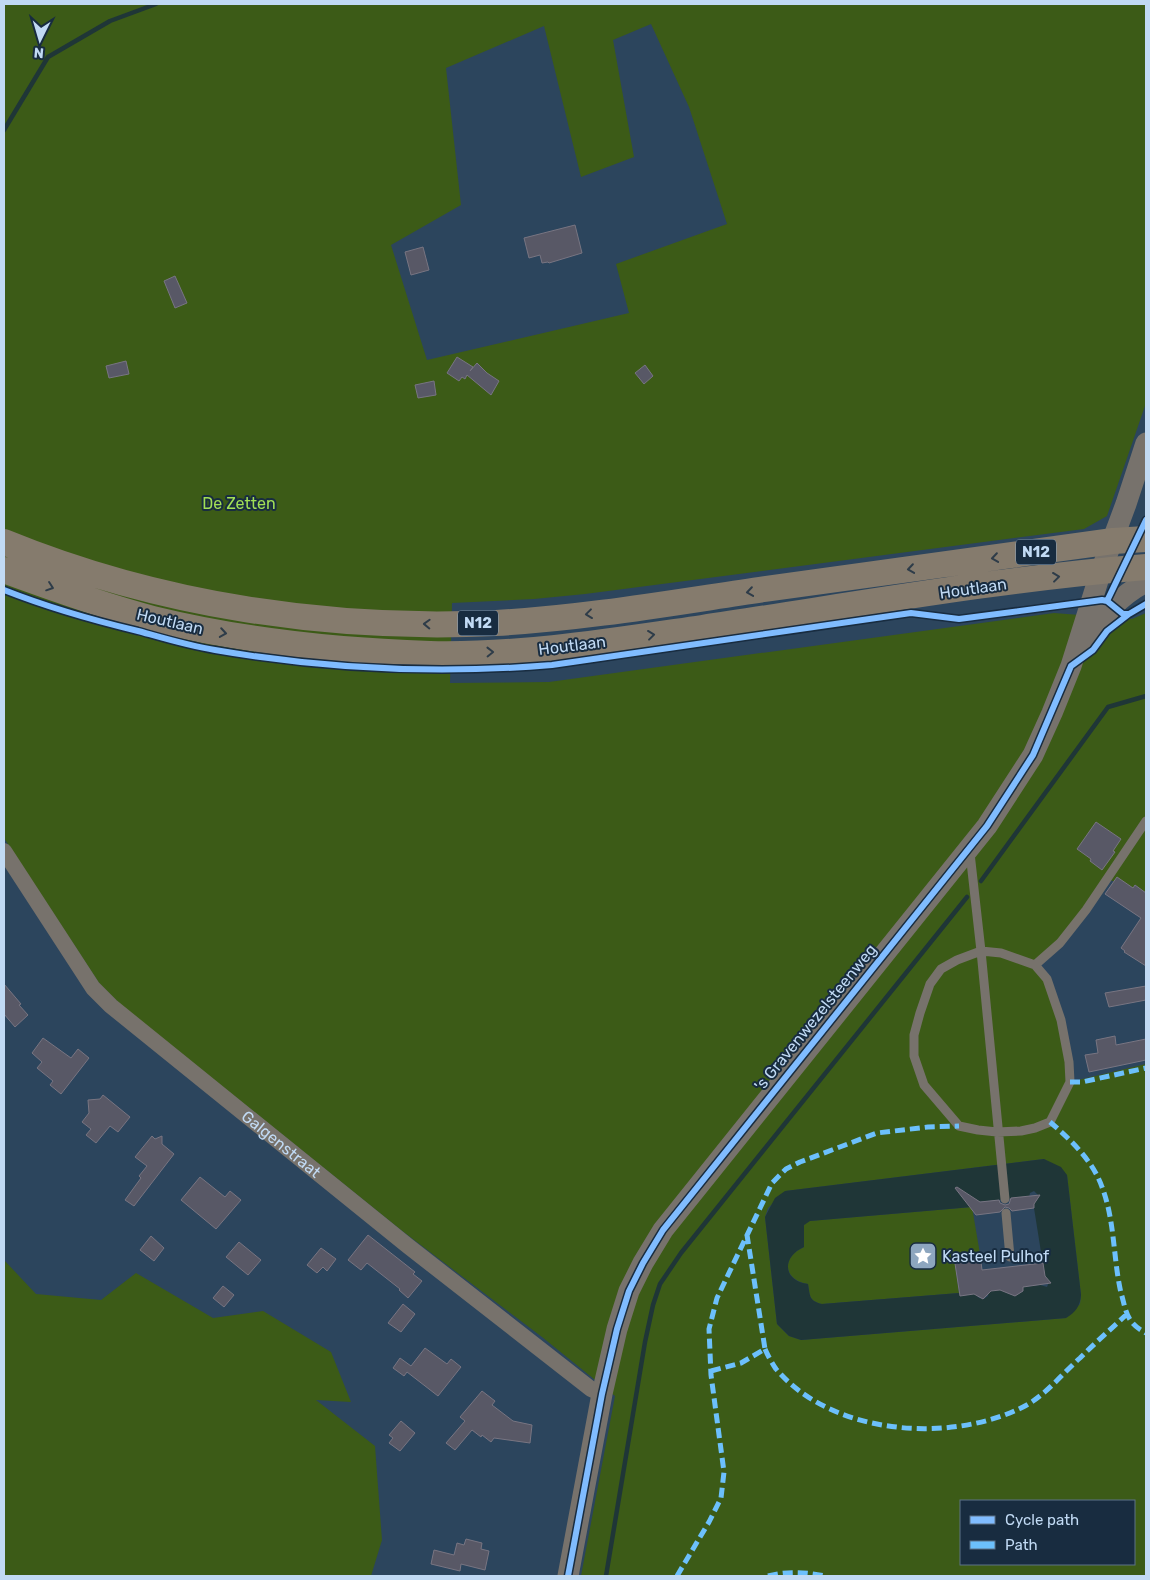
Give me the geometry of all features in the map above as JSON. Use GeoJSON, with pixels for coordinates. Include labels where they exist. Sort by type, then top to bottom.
{"type":"FeatureCollection","features":[{"type":"Feature","properties":{"kind":"main road","name":"Houtlaan"},"geometry":{"type":"LineString","coordinates":[[4,542],[41,557],[99,576],[218,604],[287,615],[432,624],[497,622],[587,614],[1113,541],[1146,539]]}},
{"type":"Feature","properties":{"kind":"main road","name":"Houtlaan"},"geometry":{"type":"LineString","coordinates":[[4,570],[89,600],[153,618],[213,631],[348,650],[432,654],[538,649],[657,634],[950,591],[1146,567]]}},
{"type":"Feature","properties":{"kind":"street","name":"'s Gravenwezelsteenweg"},"geometry":{"type":"LineString","coordinates":[[568,1576],[602,1394],[618,1329],[630,1291],[643,1263],[663,1230],[987,826],[1033,755],[1071,666],[1101,571],[1146,442]]}},
{"type":"Feature","properties":{"kind":"street","name":"'s Gravenwezelsteenweg"},"geometry":{"type":"LineString","coordinates":[[1071,666],[1112,605],[1137,586],[1146,582]]}},
{"type":"Feature","properties":{"kind":"street","name":"Galgenstraat"},"geometry":{"type":"LineString","coordinates":[[4,851],[93,988],[111,1006],[408,1246],[591,1389],[602,1394]]}},
{"type":"Feature","properties":{"kind":"lane"},"geometry":{"type":"LineString","coordinates":[[1035,965],[1060,943],[1146,821]]}},
{"type":"Feature","properties":{"kind":"lane"},"geometry":{"type":"LineString","coordinates":[[969,848],[981,951],[1004,1199]]}},
{"type":"Feature","properties":{"kind":"lane"},"geometry":{"type":"LineString","coordinates":[[981,951],[1002,953],[1035,965],[1047,979],[1060,1020],[1069,1062],[1070,1082],[1050,1122],[1036,1128],[998,1132],[959,1126],[924,1085],[914,1056],[914,1035],[930,984],[941,969],[957,960],[981,951]]}},
{"type":"Feature","properties":{"kind":"lane"},"geometry":{"type":"LineString","coordinates":[[1006,1213],[1010,1257]]}},
{"type":"Feature","properties":{"kind":"green space","name":"De Zetten"},"geometry":{"type":"Polygon","coordinates":[[[4,4],[1146,4],[1146,403],[1107,516],[1084,529],[585,594],[534,599],[452,603],[450,683],[549,682],[1054,613],[1132,619],[1146,613],[1146,893],[1135,885],[1133,888],[1107,879],[1086,910],[1035,965],[1047,979],[1061,1020],[1070,1082],[1146,1064],[1146,1576],[581,1576],[615,1396],[542,1337],[401,1230],[120,1004],[99,983],[4,838],[4,4]],[[651,24],[613,40],[634,157],[581,177],[544,26],[446,68],[461,205],[391,245],[427,360],[629,313],[616,264],[727,224],[689,107],[651,24]],[[1044,1159],[786,1191],[768,1208],[765,1217],[777,1324],[789,1336],[801,1340],[1066,1318],[1080,1304],[1081,1295],[1067,1175],[1044,1159]]]}},
{"type":"Feature","properties":{"kind":"green space"},"geometry":{"type":"Polygon","coordinates":[[[972,1207],[980,1254],[954,1257],[959,1293],[822,1304],[812,1300],[808,1284],[794,1278],[788,1268],[791,1256],[804,1247],[804,1225],[809,1221],[972,1207]]]}},
{"type":"Feature","properties":{"kind":"green space"},"geometry":{"type":"Polygon","coordinates":[[[4,1260],[36,1294],[101,1300],[136,1273],[213,1318],[263,1311],[331,1352],[351,1402],[316,1400],[375,1446],[382,1540],[371,1576],[4,1576],[4,1260]]]}},
{"type":"Feature","properties":{"kind":"shaded area"},"geometry":{"type":"Polygon","coordinates":[[[1044,1159],[1061,1167],[1067,1175],[1081,1295],[1080,1302],[1075,1311],[1066,1318],[801,1340],[789,1336],[777,1324],[765,1217],[775,1198],[785,1191],[1044,1159]],[[1034,1191],[1030,1193],[1029,1197],[977,1202],[973,1198],[972,1207],[810,1221],[804,1225],[804,1247],[791,1257],[788,1268],[794,1278],[808,1284],[812,1300],[822,1304],[959,1293],[960,1296],[975,1294],[979,1298],[984,1299],[988,1296],[989,1291],[1006,1289],[1007,1293],[1015,1296],[1023,1291],[1023,1287],[1040,1285],[1047,1287],[1049,1282],[1045,1277],[1034,1208],[1034,1201],[1037,1200],[1038,1195],[1034,1191]]]}},
{"type":"Feature","properties":{"kind":"building"},"geometry":{"type":"Polygon","coordinates":[[[575,225],[582,253],[549,263],[542,263],[540,255],[529,258],[524,238],[575,225]]]}},
{"type":"Feature","properties":{"kind":"building"},"geometry":{"type":"Polygon","coordinates":[[[423,247],[429,270],[411,275],[405,252],[423,247]]]}},
{"type":"Feature","properties":{"kind":"building"},"geometry":{"type":"Polygon","coordinates":[[[175,276],[187,303],[175,308],[164,281],[175,276]]]}},
{"type":"Feature","properties":{"kind":"building"},"geometry":{"type":"Polygon","coordinates":[[[457,357],[473,367],[470,371],[477,363],[499,381],[491,395],[467,375],[465,379],[462,377],[459,381],[447,373],[457,357]]]}},
{"type":"Feature","properties":{"kind":"building"},"geometry":{"type":"Polygon","coordinates":[[[126,361],[129,374],[109,378],[106,366],[126,361]]]}},
{"type":"Feature","properties":{"kind":"building"},"geometry":{"type":"Polygon","coordinates":[[[645,365],[653,376],[644,384],[635,373],[645,365]]]}},
{"type":"Feature","properties":{"kind":"building"},"geometry":{"type":"Polygon","coordinates":[[[434,381],[436,395],[418,398],[415,385],[434,381]]]}},
{"type":"Feature","properties":{"kind":"building"},"geometry":{"type":"Polygon","coordinates":[[[1096,822],[1121,839],[1113,851],[1115,852],[1102,870],[1077,849],[1096,822]]]}},
{"type":"Feature","properties":{"kind":"building"},"geometry":{"type":"Polygon","coordinates":[[[1117,877],[1133,888],[1135,885],[1146,893],[1146,966],[1121,948],[1141,918],[1105,894],[1117,877]]]}},
{"type":"Feature","properties":{"kind":"building"},"geometry":{"type":"Polygon","coordinates":[[[4,984],[28,1015],[15,1027],[4,1014],[4,984]]]}},
{"type":"Feature","properties":{"kind":"building"},"geometry":{"type":"Polygon","coordinates":[[[1146,986],[1146,1000],[1109,1007],[1105,993],[1146,986]]]}},
{"type":"Feature","properties":{"kind":"building"},"geometry":{"type":"Polygon","coordinates":[[[1115,1036],[1116,1045],[1146,1039],[1146,1060],[1089,1072],[1085,1055],[1098,1053],[1096,1040],[1115,1036]]]}},
{"type":"Feature","properties":{"kind":"building"},"geometry":{"type":"Polygon","coordinates":[[[43,1038],[71,1058],[78,1049],[89,1058],[61,1094],[50,1085],[53,1081],[37,1068],[42,1062],[32,1053],[43,1038]]]}},
{"type":"Feature","properties":{"kind":"building"},"geometry":{"type":"Polygon","coordinates":[[[103,1095],[130,1117],[118,1132],[110,1126],[96,1143],[86,1135],[91,1129],[82,1122],[89,1113],[88,1100],[100,1099],[103,1095]]]}},
{"type":"Feature","properties":{"kind":"building"},"geometry":{"type":"Polygon","coordinates":[[[152,1136],[155,1139],[162,1136],[162,1144],[174,1154],[134,1206],[125,1200],[147,1166],[135,1157],[152,1136]]]}},
{"type":"Feature","properties":{"kind":"building"},"geometry":{"type":"Polygon","coordinates":[[[200,1177],[225,1197],[230,1191],[241,1200],[216,1229],[181,1200],[200,1177]]]}},
{"type":"Feature","properties":{"kind":"building"},"geometry":{"type":"Polygon","coordinates":[[[957,1187],[980,1202],[999,1200],[1000,1203],[1005,1205],[1009,1204],[1011,1198],[1040,1195],[1034,1204],[1034,1208],[1012,1211],[1005,1207],[1000,1212],[976,1215],[955,1188],[957,1187]]]}},
{"type":"Feature","properties":{"kind":"building"},"geometry":{"type":"Polygon","coordinates":[[[368,1235],[415,1272],[413,1274],[422,1281],[408,1298],[400,1289],[367,1263],[361,1270],[348,1260],[368,1235]]]}},
{"type":"Feature","properties":{"kind":"building"},"geometry":{"type":"Polygon","coordinates":[[[151,1236],[164,1248],[154,1261],[140,1250],[151,1236]]]}},
{"type":"Feature","properties":{"kind":"building"},"geometry":{"type":"Polygon","coordinates":[[[239,1242],[261,1260],[248,1275],[226,1257],[239,1242]]]}},
{"type":"Feature","properties":{"kind":"building"},"geometry":{"type":"Polygon","coordinates":[[[321,1248],[336,1259],[327,1271],[323,1267],[317,1273],[307,1265],[321,1248]]]}},
{"type":"Feature","properties":{"kind":"building"},"geometry":{"type":"Polygon","coordinates":[[[980,1254],[982,1270],[1043,1263],[1045,1276],[1051,1283],[1023,1287],[1023,1291],[1015,1296],[1000,1290],[991,1291],[983,1299],[974,1294],[960,1296],[954,1257],[980,1254]]]}},
{"type":"Feature","properties":{"kind":"building"},"geometry":{"type":"Polygon","coordinates":[[[223,1286],[234,1295],[224,1307],[213,1298],[223,1286]]]}},
{"type":"Feature","properties":{"kind":"building"},"geometry":{"type":"Polygon","coordinates":[[[403,1304],[415,1314],[401,1332],[388,1323],[403,1304]]]}},
{"type":"Feature","properties":{"kind":"building"},"geometry":{"type":"Polygon","coordinates":[[[425,1348],[447,1364],[451,1359],[461,1367],[438,1396],[407,1372],[404,1376],[393,1368],[400,1358],[411,1366],[425,1348]]]}},
{"type":"Feature","properties":{"kind":"building"},"geometry":{"type":"Polygon","coordinates":[[[482,1391],[495,1401],[492,1405],[513,1421],[532,1425],[530,1443],[494,1438],[491,1442],[472,1430],[455,1450],[446,1443],[465,1421],[460,1417],[482,1391]]]}},
{"type":"Feature","properties":{"kind":"building"},"geometry":{"type":"Polygon","coordinates":[[[401,1421],[415,1433],[400,1451],[389,1443],[393,1438],[389,1435],[401,1421]]]}},
{"type":"Feature","properties":{"kind":"building"},"geometry":{"type":"Polygon","coordinates":[[[466,1539],[482,1543],[481,1549],[489,1551],[485,1570],[461,1564],[460,1571],[431,1564],[434,1550],[454,1555],[457,1543],[464,1545],[466,1539]]]}},
{"type":"Feature","properties":{"kind":"waterway"},"geometry":{"type":"LineString","coordinates":[[4,130],[48,57],[110,21],[156,4]]}},
{"type":"Feature","properties":{"kind":"waterway"},"geometry":{"type":"LineString","coordinates":[[981,881],[1108,707],[1146,696]]}},
{"type":"Feature","properties":{"kind":"waterway"},"geometry":{"type":"LineString","coordinates":[[606,1576],[645,1342],[653,1305],[660,1284],[681,1253],[967,897]]}},
{"type":"Feature","properties":{"kind":"marked path"},"geometry":{"type":"LineString","coordinates":[[1070,1082],[1082,1082],[1146,1068]]}},
{"type":"Feature","properties":{"kind":"marked path"},"geometry":{"type":"LineString","coordinates":[[1050,1122],[1087,1159],[1098,1177],[1112,1226],[1118,1280],[1126,1311],[1133,1323],[1146,1333]]}},
{"type":"Feature","properties":{"kind":"marked path"},"geometry":{"type":"LineString","coordinates":[[677,1576],[721,1498],[724,1472],[711,1375],[709,1329],[717,1298],[772,1183],[786,1169],[800,1162],[877,1133],[928,1127],[959,1126]]}},
{"type":"Feature","properties":{"kind":"marked path"},"geometry":{"type":"LineString","coordinates":[[711,1371],[741,1363],[765,1349],[747,1235]]}},
{"type":"Feature","properties":{"kind":"marked path"},"geometry":{"type":"LineString","coordinates":[[765,1349],[776,1369],[800,1391],[828,1408],[859,1420],[893,1427],[927,1429],[961,1426],[993,1419],[1031,1402],[1046,1391],[1127,1314]]}},
{"type":"Feature","properties":{"kind":"marked path"},"geometry":{"type":"LineString","coordinates":[[768,1576],[782,1573],[825,1576]]}},
{"type":"Feature","properties":{"kind":"cycle path"},"geometry":{"type":"LineString","coordinates":[[1146,520],[1107,601],[1123,614],[1129,614],[1146,604]]}},
{"type":"Feature","properties":{"kind":"cycle path"},"geometry":{"type":"LineString","coordinates":[[4,590],[87,618],[205,648],[299,662],[426,669],[510,668],[552,665],[911,613],[959,619],[1102,600],[1107,601]]}},
{"type":"Feature","properties":{"kind":"cycle path"},"geometry":{"type":"LineString","coordinates":[[568,1576],[602,1394],[617,1329],[629,1291],[643,1263],[663,1230],[987,826],[1033,755],[1071,666],[1093,650],[1107,631],[1129,614]]}},
{"type":"Feature","properties":{"kind":"place","name":"Kasteel Pulhof"},"geometry":{"type":"Point","coordinates":[923,1256]}}]}
